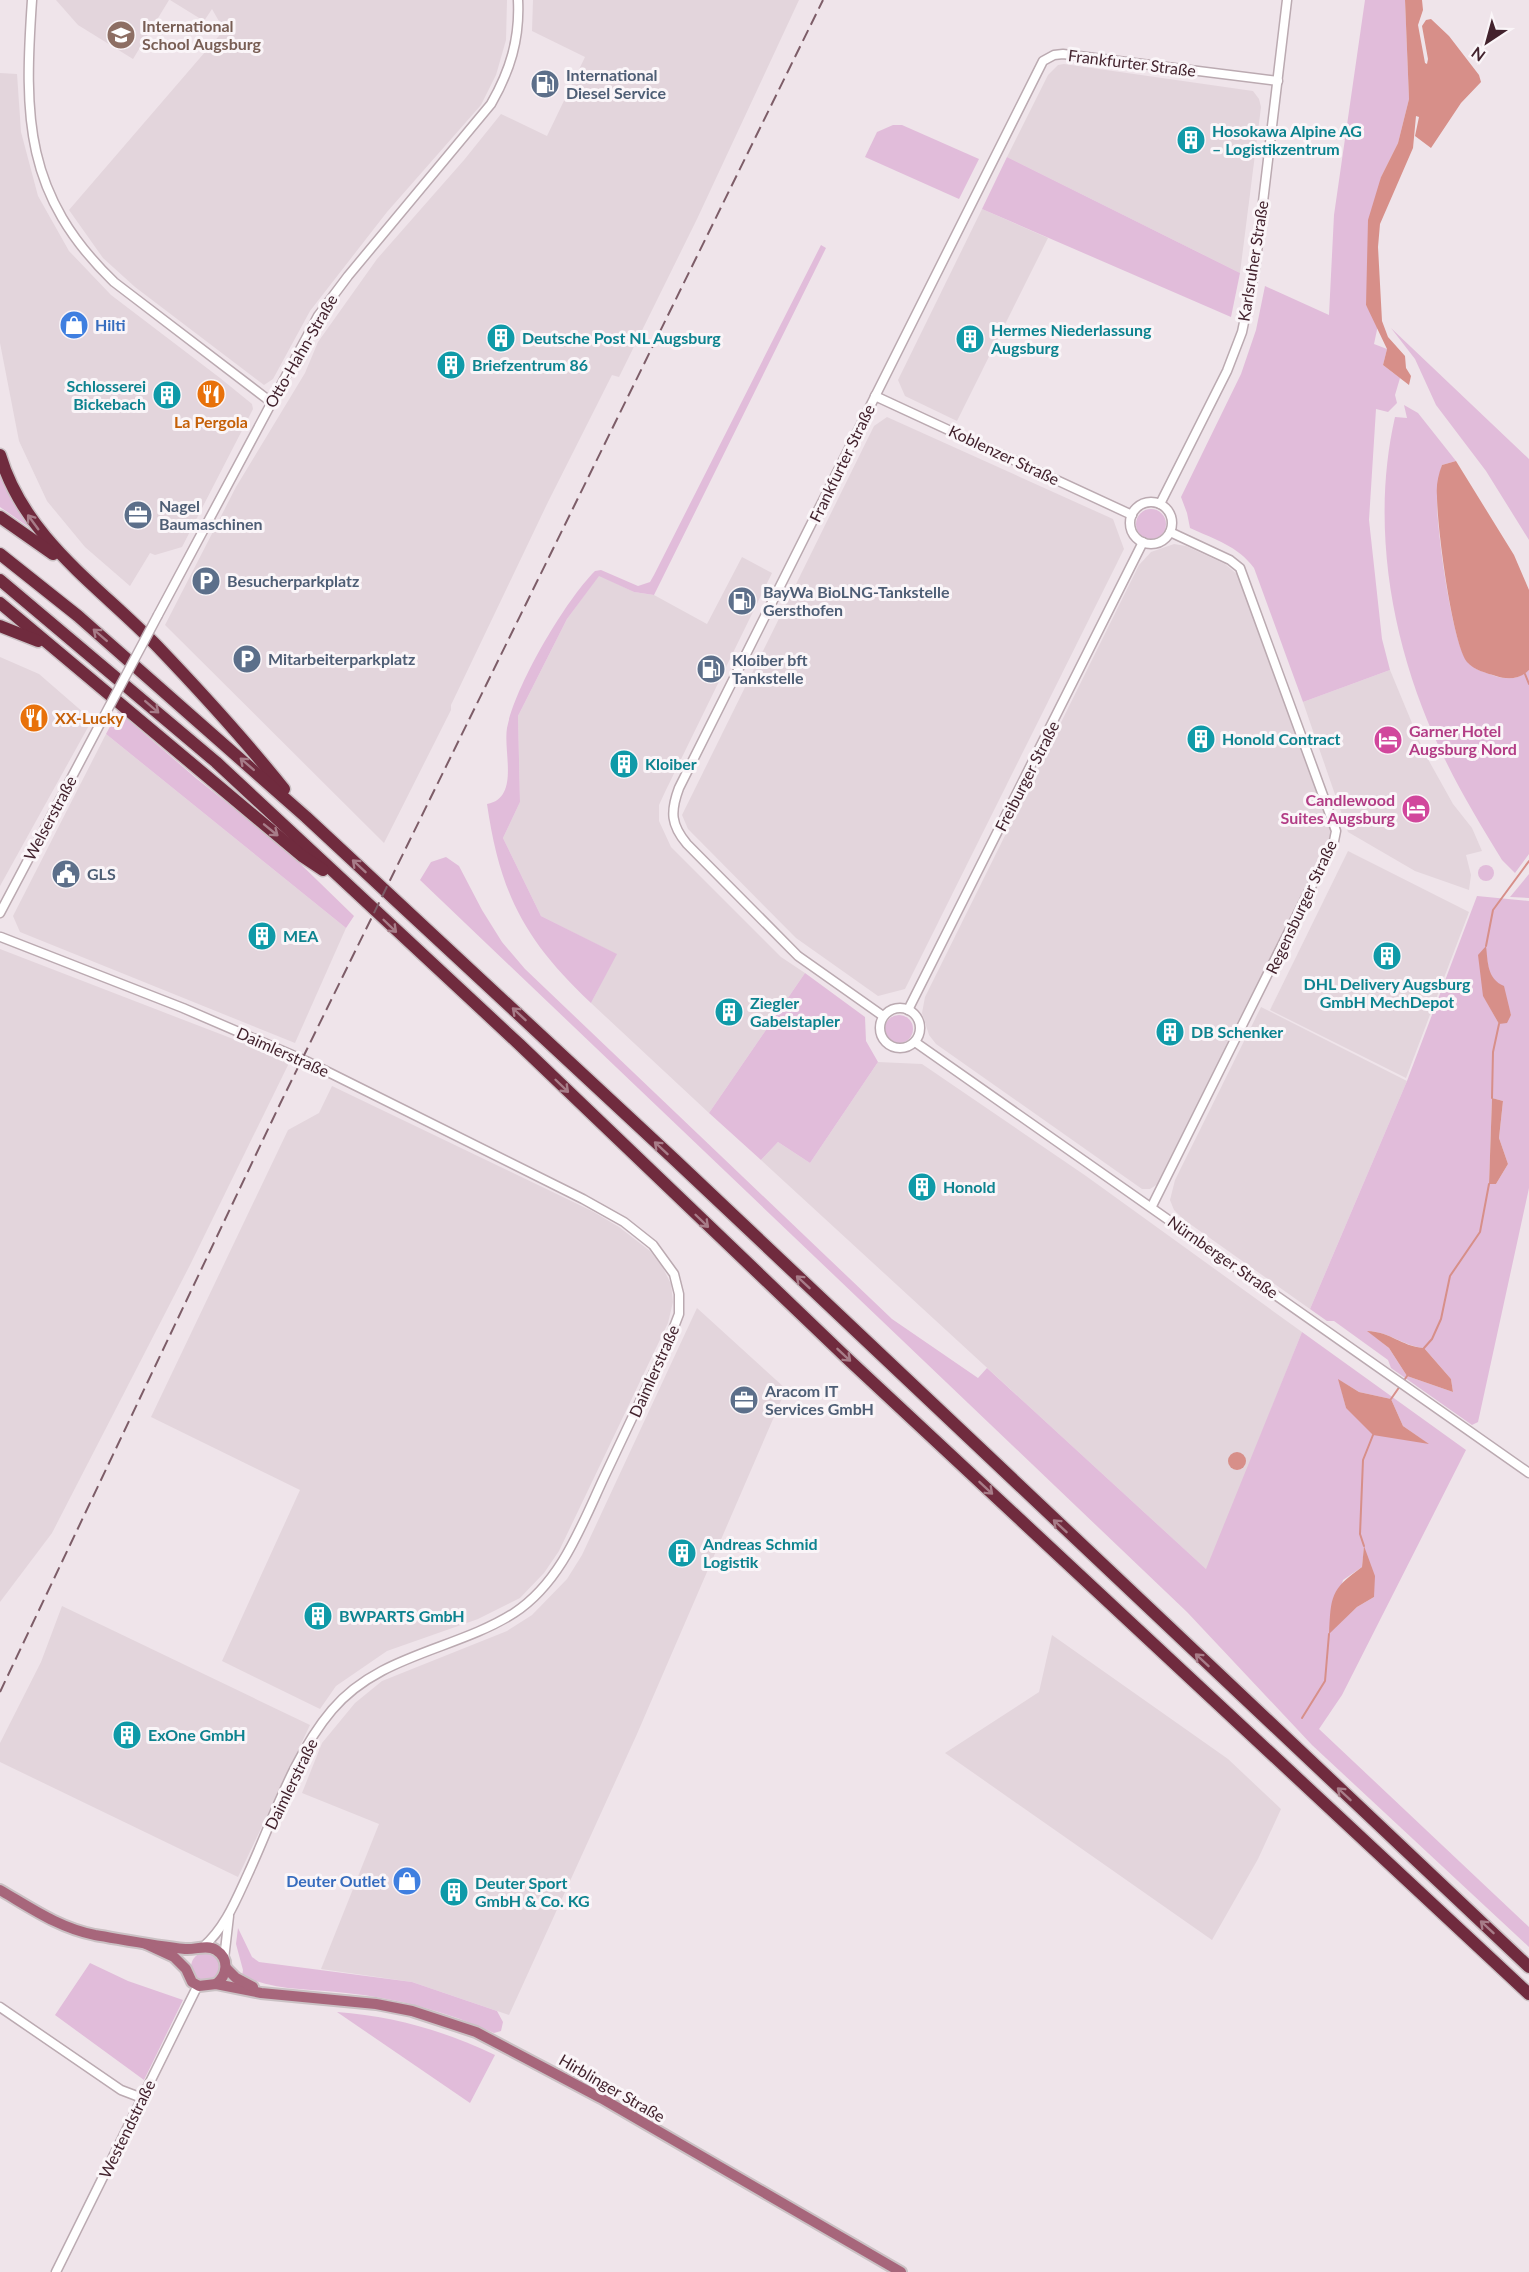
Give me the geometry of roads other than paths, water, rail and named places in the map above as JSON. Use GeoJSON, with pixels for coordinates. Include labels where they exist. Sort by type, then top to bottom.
{"type":"FeatureCollection","features":[{"type":"Feature","properties":{"kind":"highway"},"geometry":{"type":"LineString","coordinates":[[0,454],[15,494],[49,543],[157,646],[257,755],[306,817]]}},
{"type":"Feature","properties":{"kind":"highway"},"geometry":{"type":"LineString","coordinates":[[0,517],[71,566]]}},
{"type":"Feature","properties":{"kind":"highway"},"geometry":{"type":"LineString","coordinates":[[0,554],[78,616],[306,817],[683,1168],[1529,1967]]}},
{"type":"Feature","properties":{"kind":"highway"},"geometry":{"type":"LineString","coordinates":[[0,580],[216,762],[520,1045],[860,1370],[1529,1994]]}},
{"type":"Feature","properties":{"kind":"highway"},"geometry":{"type":"LineString","coordinates":[[0,603],[176,753],[302,856],[348,886]]}},
{"type":"Feature","properties":{"kind":"highway"},"geometry":{"type":"LineString","coordinates":[[0,626],[23,633],[61,653]]}},
{"type":"Feature","properties":{"kind":"main road","name":"Hirblinger Straße"},"geometry":{"type":"LineString","coordinates":[[0,1890],[66,1927],[146,1944],[215,1949],[244,1983],[285,1996]]}},
{"type":"Feature","properties":{"kind":"main road","name":"Hirblinger Straße"},"geometry":{"type":"LineString","coordinates":[[146,1944],[174,1957],[198,1985],[216,1984],[285,1996],[347,2000],[412,2010],[484,2036],[601,2098],[901,2272]]}},
{"type":"Feature","properties":{"kind":"main road"},"geometry":{"type":"LineString","coordinates":[[186,1969],[188,1959],[199,1948]]}},
{"type":"Feature","properties":{"kind":"main road"},"geometry":{"type":"LineString","coordinates":[[216,1984],[222,1979],[225,1963]]}},
{"type":"Feature","properties":{"kind":"street"},"geometry":{"type":"LineString","coordinates":[[32,0],[28,55],[29,118],[42,175],[54,206],[91,259],[114,282],[271,402]]}},
{"type":"Feature","properties":{"kind":"street","name":"Otto-Hahn-Straße"},"geometry":{"type":"LineString","coordinates":[[101,722],[308,334],[336,291],[491,104],[507,73],[515,49],[519,21],[518,0]]}},
{"type":"Feature","properties":{"kind":"street","name":"Karlsruher Straße"},"geometry":{"type":"LineString","coordinates":[[1160,504],[1227,371],[1242,332],[1255,269],[1287,0]]}},
{"type":"Feature","properties":{"kind":"street","name":"Frankfurter Straße"},"geometry":{"type":"LineString","coordinates":[[883,1016],[787,946],[687,844],[676,831],[672,820],[672,809],[679,788],[1043,61],[1054,55],[1063,54],[1278,81]]}},
{"type":"Feature","properties":{"kind":"street","name":"Koblenzer Straße"},"geometry":{"type":"LineString","coordinates":[[875,396],[1132,515]]}},
{"type":"Feature","properties":{"kind":"street"},"geometry":{"type":"LineString","coordinates":[[1144,504],[1160,504],[1172,518],[1170,532],[1156,543],[1143,542],[1132,530],[1132,515],[1144,504]]}},
{"type":"Feature","properties":{"kind":"street","name":"Regensburger Straße"},"geometry":{"type":"LineString","coordinates":[[1152,1206],[1287,940],[1334,841],[1336,831],[1240,568],[1230,560],[1170,532]]}},
{"type":"Feature","properties":{"kind":"street","name":"Freiburger Straße"},"geometry":{"type":"LineString","coordinates":[[908,1010],[1143,542]]}},
{"type":"Feature","properties":{"kind":"street","name":"Welserstraße"},"geometry":{"type":"LineString","coordinates":[[0,913],[101,722]]}},
{"type":"Feature","properties":{"kind":"street"},"geometry":{"type":"LineString","coordinates":[[0,926],[0,937]]}},
{"type":"Feature","properties":{"kind":"street","name":"Daimlerstraße"},"geometry":{"type":"LineString","coordinates":[[0,937],[286,1052],[583,1199],[643,1235],[666,1260],[677,1284],[679,1314],[669,1340],[566,1557],[553,1576],[516,1611],[489,1627],[386,1667],[348,1693],[337,1704],[309,1742],[230,1913],[212,1940],[199,1948]]}},
{"type":"Feature","properties":{"kind":"street"},"geometry":{"type":"LineString","coordinates":[[893,1009],[908,1010],[919,1022],[919,1035],[915,1042],[903,1048],[890,1046],[884,1042],[879,1029],[883,1016],[893,1009]]}},
{"type":"Feature","properties":{"kind":"street","name":"Nürnberger Straße"},"geometry":{"type":"LineString","coordinates":[[915,1042],[1152,1206],[1529,1473]]}},
{"type":"Feature","properties":{"kind":"street","name":"Daimlerstraße"},"geometry":{"type":"LineString","coordinates":[[225,1963],[230,1913]]}},
{"type":"Feature","properties":{"kind":"street","name":"Westendstraße"},"geometry":{"type":"LineString","coordinates":[[56,2272],[198,1985]]}},
{"type":"Feature","properties":{"kind":"street"},"geometry":{"type":"LineString","coordinates":[[0,2007],[121,2090],[142,2098]]}},
{"type":"Feature","properties":{"kind":"waterway"},"geometry":{"type":"LineString","coordinates":[[1525,674],[1529,684]]}},
{"type":"Feature","properties":{"kind":"waterway"},"geometry":{"type":"LineString","coordinates":[[1486,946],[1493,910],[1529,861]]}},
{"type":"Feature","properties":{"kind":"waterway"},"geometry":{"type":"LineString","coordinates":[[1492,1098],[1493,1052],[1499,1024]]}},
{"type":"Feature","properties":{"kind":"waterway"},"geometry":{"type":"LineString","coordinates":[[1424,1348],[1432,1339],[1441,1319],[1450,1276],[1480,1232],[1489,1184]]}},
{"type":"Feature","properties":{"kind":"waterway"},"geometry":{"type":"LineString","coordinates":[[1403,1382],[1407,1376]]}},
{"type":"Feature","properties":{"kind":"waterway"},"geometry":{"type":"LineString","coordinates":[[1391,1399],[1400,1386]]}},
{"type":"Feature","properties":{"kind":"waterway"},"geometry":{"type":"LineString","coordinates":[[1364,1546],[1360,1534],[1363,1460],[1373,1435]]}},
{"type":"Feature","properties":{"kind":"waterway"},"geometry":{"type":"LineString","coordinates":[[1302,1718],[1325,1681],[1329,1634]]}},
{"type":"Feature","properties":{"kind":"railway"},"geometry":{"type":"LineString","coordinates":[[0,1692],[280,1104],[823,0]]}},
{"type":"Feature","properties":{"kind":"place","name":"International School Augsburg"},"geometry":{"type":"Point","coordinates":[121,35]}},
{"type":"Feature","properties":{"kind":"place","name":"International Diesel Service"},"geometry":{"type":"Point","coordinates":[545,84]}},
{"type":"Feature","properties":{"kind":"place","name":"Hosokawa Alpine AG – Logistikzentrum"},"geometry":{"type":"Point","coordinates":[1191,140]}},
{"type":"Feature","properties":{"kind":"place","name":"Hilti"},"geometry":{"type":"Point","coordinates":[74,325]}},
{"type":"Feature","properties":{"kind":"place","name":"Deutsche Post NL Augsburg"},"geometry":{"type":"Point","coordinates":[501,338]}},
{"type":"Feature","properties":{"kind":"place","name":"Hermes Niederlassung Augsburg"},"geometry":{"type":"Point","coordinates":[970,339]}},
{"type":"Feature","properties":{"kind":"place","name":"Briefzentrum 86"},"geometry":{"type":"Point","coordinates":[451,365]}},
{"type":"Feature","properties":{"kind":"place","name":"La Pergola"},"geometry":{"type":"Point","coordinates":[211,394]}},
{"type":"Feature","properties":{"kind":"place","name":"Schlosserei Bickebach"},"geometry":{"type":"Point","coordinates":[167,395]}},
{"type":"Feature","properties":{"kind":"place","name":"Nagel Baumaschinen"},"geometry":{"type":"Point","coordinates":[138,515]}},
{"type":"Feature","properties":{"kind":"place","name":"Besucherparkplatz"},"geometry":{"type":"Point","coordinates":[206,581]}},
{"type":"Feature","properties":{"kind":"place","name":"BayWa BioLNG-Tankstelle Gersthofen"},"geometry":{"type":"Point","coordinates":[742,601]}},
{"type":"Feature","properties":{"kind":"place","name":"Mitarbeiterparkplatz"},"geometry":{"type":"Point","coordinates":[247,659]}},
{"type":"Feature","properties":{"kind":"place","name":"Kloiber bft Tankstelle"},"geometry":{"type":"Point","coordinates":[711,669]}},
{"type":"Feature","properties":{"kind":"place","name":"XX-Lucky"},"geometry":{"type":"Point","coordinates":[34,718]}},
{"type":"Feature","properties":{"kind":"place","name":"Honold Contract"},"geometry":{"type":"Point","coordinates":[1201,739]}},
{"type":"Feature","properties":{"kind":"place","name":"Garner Hotel Augsburg Nord"},"geometry":{"type":"Point","coordinates":[1388,740]}},
{"type":"Feature","properties":{"kind":"place","name":"Kloiber"},"geometry":{"type":"Point","coordinates":[624,764]}},
{"type":"Feature","properties":{"kind":"place","name":"Candlewood Suites Augsburg"},"geometry":{"type":"Point","coordinates":[1416,809]}},
{"type":"Feature","properties":{"kind":"place","name":"GLS"},"geometry":{"type":"Point","coordinates":[66,874]}},
{"type":"Feature","properties":{"kind":"place","name":"MEA"},"geometry":{"type":"Point","coordinates":[262,936]}},
{"type":"Feature","properties":{"kind":"place","name":"DHL Delivery Augsburg GmbH MechDepot"},"geometry":{"type":"Point","coordinates":[1387,956]}},
{"type":"Feature","properties":{"kind":"place","name":"Ziegler Gabelstapler"},"geometry":{"type":"Point","coordinates":[729,1012]}},
{"type":"Feature","properties":{"kind":"place","name":"DB Schenker"},"geometry":{"type":"Point","coordinates":[1170,1032]}},
{"type":"Feature","properties":{"kind":"place","name":"Honold"},"geometry":{"type":"Point","coordinates":[922,1187]}},
{"type":"Feature","properties":{"kind":"place","name":"Aracom IT Services GmbH"},"geometry":{"type":"Point","coordinates":[744,1400]}},
{"type":"Feature","properties":{"kind":"place","name":"Andreas Schmid Logistik"},"geometry":{"type":"Point","coordinates":[682,1553]}},
{"type":"Feature","properties":{"kind":"place","name":"BWPARTS GmbH"},"geometry":{"type":"Point","coordinates":[318,1616]}},
{"type":"Feature","properties":{"kind":"place","name":"ExOne GmbH"},"geometry":{"type":"Point","coordinates":[127,1735]}},
{"type":"Feature","properties":{"kind":"place","name":"Deuter Outlet"},"geometry":{"type":"Point","coordinates":[407,1881]}},
{"type":"Feature","properties":{"kind":"place","name":"Deuter Sport GmbH & Co. KG"},"geometry":{"type":"Point","coordinates":[454,1892]}}]}
